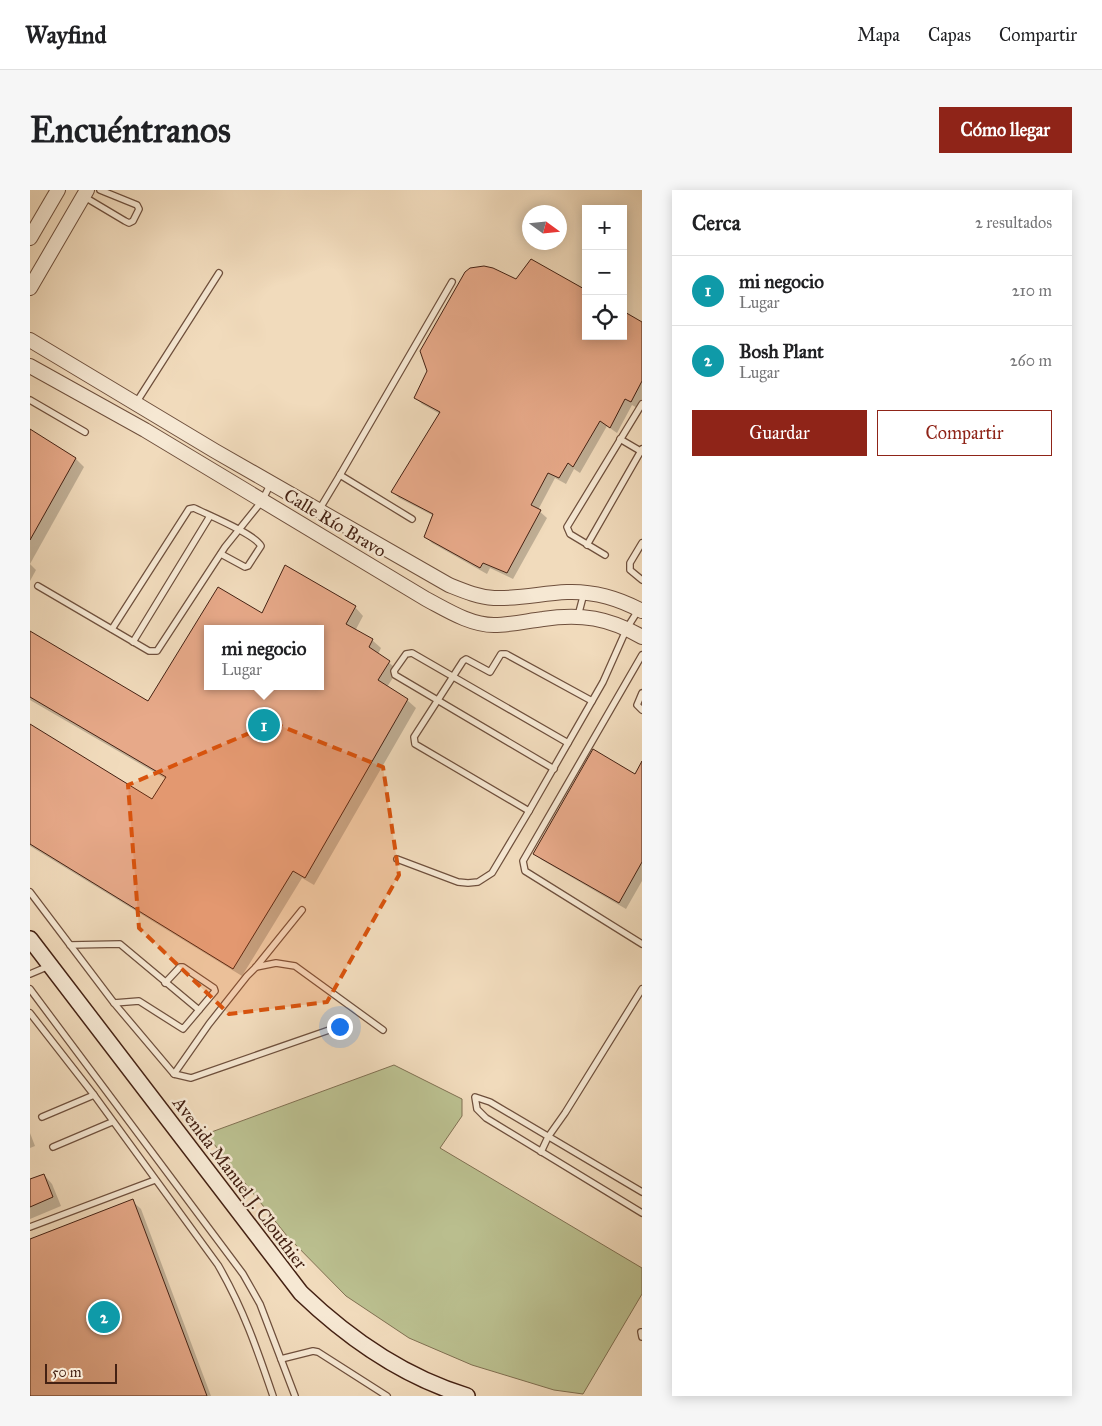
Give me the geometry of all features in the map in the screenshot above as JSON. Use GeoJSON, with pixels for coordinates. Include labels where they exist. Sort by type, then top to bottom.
{"type":"FeatureCollection","features":[{"type":"Feature","properties":{"kind":"main road","name":"Avenida Manuel J. Clouthier"},"geometry":{"type":"LineString","coordinates":[[30,939],[301,1293],[336,1324],[376,1353],[418,1376],[467,1396]]}},
{"type":"Feature","properties":{"kind":"street"},"geometry":{"type":"LineString","coordinates":[[30,238],[58,190]]}},
{"type":"Feature","properties":{"kind":"street"},"geometry":{"type":"LineString","coordinates":[[30,288],[85,193]]}},
{"type":"Feature","properties":{"kind":"street","name":"Calle Río Bravo"},"geometry":{"type":"LineString","coordinates":[[30,340],[216,451],[449,585],[475,595],[492,598],[516,598],[568,592],[584,593],[615,598],[641,610]]}},
{"type":"Feature","properties":{"kind":"street","name":"Calle Río Bravo"},"geometry":{"type":"LineString","coordinates":[[30,366],[145,430],[426,599],[474,621],[492,625],[578,616],[604,620],[628,628],[642,637]]}},
{"type":"Feature","properties":{"kind":"street"},"geometry":{"type":"LineString","coordinates":[[206,466],[216,451]]}},
{"type":"Feature","properties":{"kind":"lane"},"geometry":{"type":"LineString","coordinates":[[85,193],[125,221],[129,223],[133,221],[139,209],[137,205],[100,190]]}},
{"type":"Feature","properties":{"kind":"lane"},"geometry":{"type":"LineString","coordinates":[[136,404],[219,273]]}},
{"type":"Feature","properties":{"kind":"lane"},"geometry":{"type":"LineString","coordinates":[[319,511],[452,282]]}},
{"type":"Feature","properties":{"kind":"lane"},"geometry":{"type":"LineString","coordinates":[[30,400],[85,432]]}},
{"type":"Feature","properties":{"kind":"lane"},"geometry":{"type":"LineString","coordinates":[[605,555],[570,534],[568,523],[642,404]]}},
{"type":"Feature","properties":{"kind":"lane"},"geometry":{"type":"LineString","coordinates":[[587,545],[642,451],[620,439]]}},
{"type":"Feature","properties":{"kind":"lane"},"geometry":{"type":"LineString","coordinates":[[340,474],[412,519]]}},
{"type":"Feature","properties":{"kind":"lane"},"geometry":{"type":"LineString","coordinates":[[38,586],[133,642],[149,651],[155,652],[159,649],[238,530],[262,501],[271,483]]}},
{"type":"Feature","properties":{"kind":"lane"},"geometry":{"type":"LineString","coordinates":[[112,630],[189,509],[194,508],[238,530],[258,541],[260,546],[248,566],[245,567],[221,554]]}},
{"type":"Feature","properties":{"kind":"lane"},"geometry":{"type":"LineString","coordinates":[[133,642],[210,516]]}},
{"type":"Feature","properties":{"kind":"lane"},"geometry":{"type":"LineString","coordinates":[[642,543],[630,563],[630,570],[642,580]]}},
{"type":"Feature","properties":{"kind":"lane"},"geometry":{"type":"LineString","coordinates":[[578,616],[584,593]]}},
{"type":"Feature","properties":{"kind":"lane"},"geometry":{"type":"LineString","coordinates":[[397,860],[468,884],[478,882],[492,873],[554,769],[603,682],[628,628],[641,610]]}},
{"type":"Feature","properties":{"kind":"lane"},"geometry":{"type":"LineString","coordinates":[[554,769],[395,675],[394,671],[406,654],[410,653],[568,743]]}},
{"type":"Feature","properties":{"kind":"lane"},"geometry":{"type":"LineString","coordinates":[[530,811],[416,744],[414,737],[453,676],[465,660],[468,659],[490,672],[501,654],[506,654],[592,701]]}},
{"type":"Feature","properties":{"kind":"lane"},"geometry":{"type":"LineString","coordinates":[[642,655],[523,861],[525,870],[642,944]]}},
{"type":"Feature","properties":{"kind":"lane"},"geometry":{"type":"LineString","coordinates":[[642,693],[637,703],[638,708],[642,710]]}},
{"type":"Feature","properties":{"kind":"lane"},"geometry":{"type":"LineString","coordinates":[[30,892],[114,1003],[174,1074],[191,1078],[332,1029]]}},
{"type":"Feature","properties":{"kind":"lane"},"geometry":{"type":"LineString","coordinates":[[174,1074],[209,1024],[302,910]]}},
{"type":"Feature","properties":{"kind":"lane"},"geometry":{"type":"LineString","coordinates":[[70,945],[120,944],[199,1010]]}},
{"type":"Feature","properties":{"kind":"lane"},"geometry":{"type":"LineString","coordinates":[[256,968],[276,963],[295,966],[383,1030]]}},
{"type":"Feature","properties":{"kind":"lane"},"geometry":{"type":"LineString","coordinates":[[30,974],[49,966]]}},
{"type":"Feature","properties":{"kind":"lane"},"geometry":{"type":"LineString","coordinates":[[114,1003],[139,1001],[184,1029],[215,991],[214,988],[183,967],[180,967],[165,983]]}},
{"type":"Feature","properties":{"kind":"lane"},"geometry":{"type":"LineString","coordinates":[[30,989],[243,1274],[260,1304],[295,1396]]}},
{"type":"Feature","properties":{"kind":"lane"},"geometry":{"type":"LineString","coordinates":[[541,1152],[548,1137],[566,1113],[642,989]]}},
{"type":"Feature","properties":{"kind":"lane"},"geometry":{"type":"LineString","coordinates":[[30,1013],[94,1095],[218,1265],[245,1316],[274,1396]]}},
{"type":"Feature","properties":{"kind":"lane"},"geometry":{"type":"LineString","coordinates":[[42,1117],[94,1095]]}},
{"type":"Feature","properties":{"kind":"lane"},"geometry":{"type":"LineString","coordinates":[[642,1192],[490,1102],[475,1097],[477,1109],[486,1118],[642,1213]]}},
{"type":"Feature","properties":{"kind":"lane"},"geometry":{"type":"LineString","coordinates":[[53,1147],[112,1122]]}},
{"type":"Feature","properties":{"kind":"lane"},"geometry":{"type":"LineString","coordinates":[[30,1227],[155,1180]]}},
{"type":"Feature","properties":{"kind":"lane"},"geometry":{"type":"LineString","coordinates":[[281,1359],[316,1351],[388,1396]]}},
{"type":"Feature","properties":{"kind":"highlighted area"},"geometry":{"type":"Polygon","coordinates":[[[273,723],[383,767],[399,875],[327,1002],[229,1014],[139,928],[128,785],[273,723]]]}},
{"type":"Feature","properties":{"kind":"green space"},"geometry":{"type":"Polygon","coordinates":[[[394,1065],[462,1099],[462,1116],[440,1148],[642,1268],[642,1294],[583,1394],[554,1390],[472,1365],[409,1338],[346,1296],[287,1236],[206,1134],[394,1065]]]}},
{"type":"Feature","properties":{"kind":"building"},"geometry":{"type":"Polygon","coordinates":[[[531,259],[582,288],[582,340],[627,340],[627,313],[642,322],[642,381],[631,402],[625,399],[610,428],[600,421],[573,467],[568,463],[559,478],[548,473],[531,505],[541,510],[507,573],[483,563],[480,568],[424,537],[433,514],[391,492],[440,412],[414,398],[427,371],[420,351],[465,272],[470,268],[484,266],[493,268],[516,279],[531,259]]]}},
{"type":"Feature","properties":{"kind":"building"},"geometry":{"type":"Polygon","coordinates":[[[30,429],[76,458],[30,540],[30,429]]]}},
{"type":"Feature","properties":{"kind":"building"},"geometry":{"type":"Polygon","coordinates":[[[285,565],[356,606],[346,624],[373,639],[369,647],[390,661],[378,680],[408,699],[305,878],[293,871],[233,969],[30,844],[30,724],[152,799],[166,777],[30,697],[30,631],[148,701],[218,587],[262,613],[285,565]]]}},
{"type":"Feature","properties":{"kind":"building"},"geometry":{"type":"Polygon","coordinates":[[[593,749],[635,774],[642,761],[642,862],[619,903],[533,854],[593,749]]]}},
{"type":"Feature","properties":{"kind":"building"},"geometry":{"type":"Polygon","coordinates":[[[44,1174],[53,1197],[30,1207],[30,1179],[44,1174]]]}},
{"type":"Feature","properties":{"kind":"building"},"geometry":{"type":"Polygon","coordinates":[[[133,1199],[207,1396],[30,1396],[30,1239],[133,1199]]]}},
{"type":"Feature","properties":{"kind":"place","name":"mi negocio"},"geometry":{"type":"Point","coordinates":[264,725]}},
{"type":"Feature","properties":{"kind":"place","name":"Bosh Plant"},"geometry":{"type":"Point","coordinates":[104,1317]}}]}
